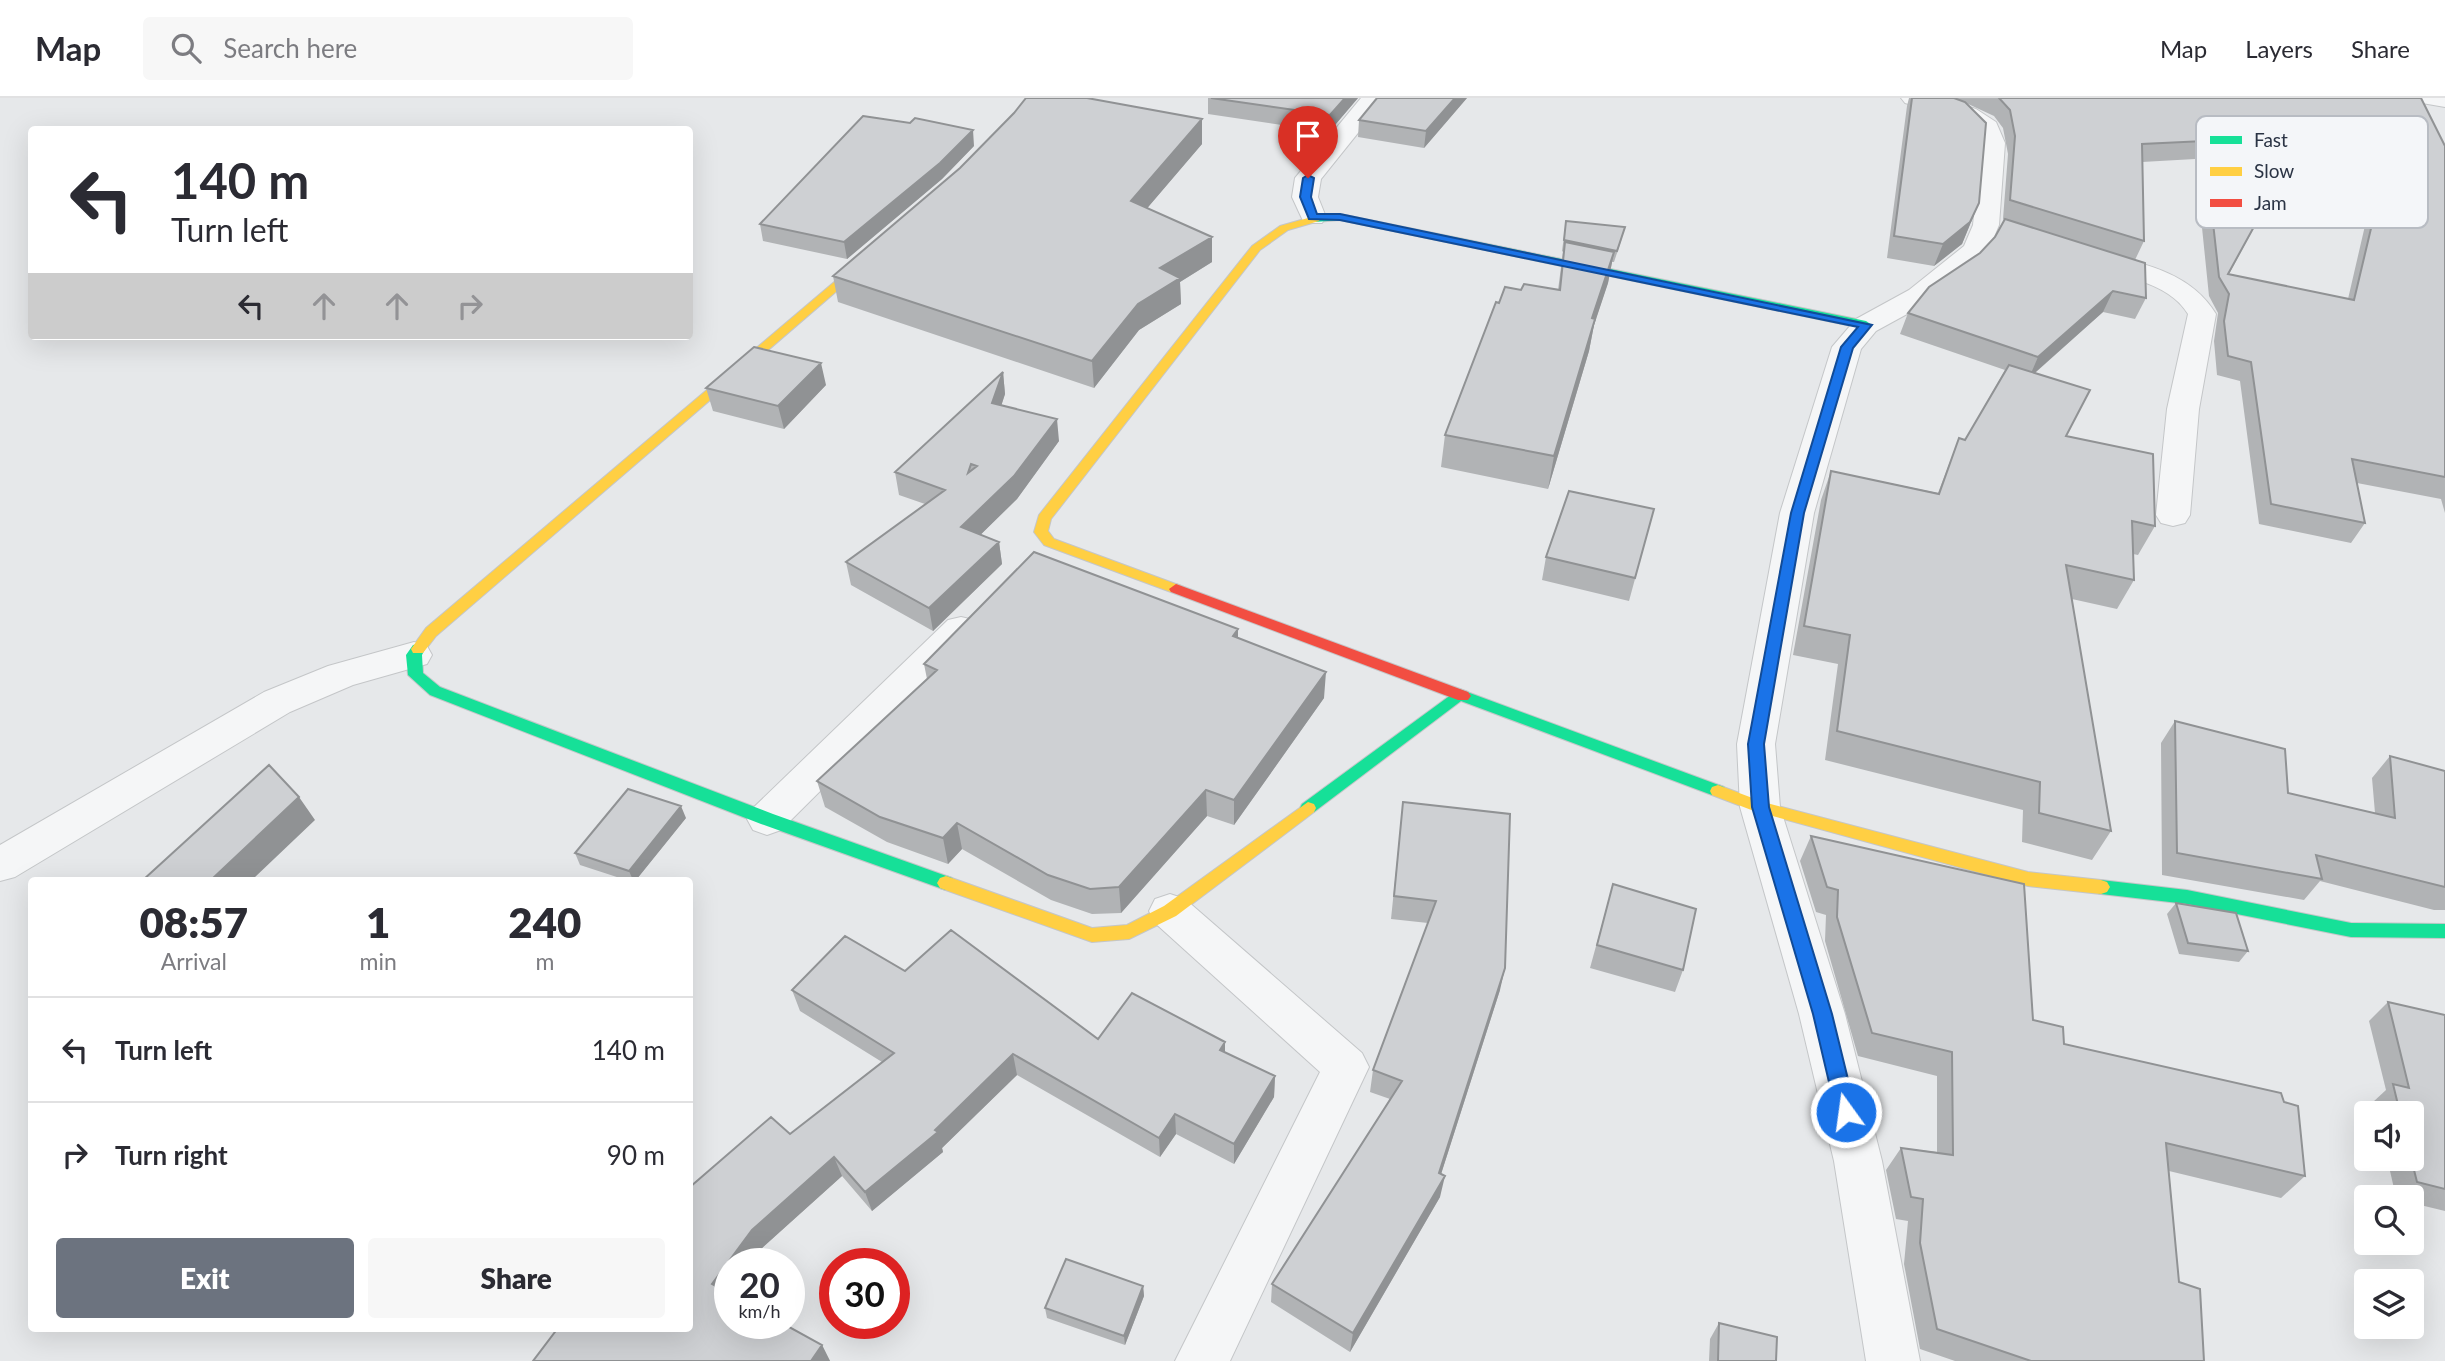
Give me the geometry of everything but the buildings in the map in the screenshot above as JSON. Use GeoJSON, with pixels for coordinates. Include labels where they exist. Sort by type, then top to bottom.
{"type":"FeatureCollection","features":[{"type":"Feature","properties":{"kind":"street"},"geometry":{"type":"LineString","coordinates":[[1312,217],[1305,197],[1308,178],[1374,98]]}},
{"type":"Feature","properties":{"kind":"street"},"geometry":{"type":"LineString","coordinates":[[1893,1361],[1855,1147],[1822,1014],[1760,807],[1756,744],[1797,513],[1847,347],[1866,325],[1919,296],[1999,229],[1993,143],[1987,127],[1967,106],[1913,98]]}},
{"type":"Feature","properties":{"kind":"street"},"geometry":{"type":"LineString","coordinates":[[2430,98],[2445,100]]}},
{"type":"Feature","properties":{"kind":"street"},"geometry":{"type":"LineString","coordinates":[[1866,325],[1340,217],[1312,217],[1272,233],[1256,248],[1044,518],[1039,552],[1459,695],[1760,807],[2028,878],[2187,897],[2351,930],[2445,931]]}},
{"type":"Feature","properties":{"kind":"street"},"geometry":{"type":"LineString","coordinates":[[0,865],[277,702],[341,675],[414,654],[430,632],[892,238]]}},
{"type":"Feature","properties":{"kind":"street"},"geometry":{"type":"LineString","coordinates":[[2075,253],[2179,288],[2197,300],[2202,314],[2183,410],[2173,515]]}},
{"type":"Feature","properties":{"kind":"street"},"geometry":{"type":"LineString","coordinates":[[767,819],[981,609]]}},
{"type":"Feature","properties":{"kind":"street"},"geometry":{"type":"LineString","coordinates":[[414,654],[416,675],[435,691],[767,819],[1092,935],[1129,932],[1170,911],[1459,695]]}},
{"type":"Feature","properties":{"kind":"street"},"geometry":{"type":"LineString","coordinates":[[1170,911],[1346,1067],[1202,1361]]}},
{"type":"Feature","properties":{"kind":"traffic: fast"},"geometry":{"type":"LineString","coordinates":[[1315,219],[1340,217],[1866,325]]}},
{"type":"Feature","properties":{"kind":"traffic: fast"},"geometry":{"type":"LineString","coordinates":[[418,649],[414,655],[416,675],[435,691],[767,819],[946,883]]}},
{"type":"Feature","properties":{"kind":"traffic: fast"},"geometry":{"type":"LineString","coordinates":[[1308,808],[1459,695]]}},
{"type":"Feature","properties":{"kind":"traffic: fast"},"geometry":{"type":"LineString","coordinates":[[1463,696],[1718,791]]}},
{"type":"Feature","properties":{"kind":"traffic: fast"},"geometry":{"type":"LineString","coordinates":[[2101,887],[2187,897],[2351,930],[2445,931]]}},
{"type":"Feature","properties":{"kind":"traffic: slow"},"geometry":{"type":"LineString","coordinates":[[1176,589],[1049,542],[1041,532],[1044,518],[1256,248],[1284,228],[1315,219]]}},
{"type":"Feature","properties":{"kind":"traffic: slow"},"geometry":{"type":"LineString","coordinates":[[418,649],[431,632],[876,252]]}},
{"type":"Feature","properties":{"kind":"traffic: slow"},"geometry":{"type":"LineString","coordinates":[[1718,791],[1760,807],[2028,879],[2101,887]]}},
{"type":"Feature","properties":{"kind":"traffic: slow"},"geometry":{"type":"LineString","coordinates":[[946,883],[1092,935],[1129,932],[1170,911],[1308,808]]}},
{"type":"Feature","properties":{"kind":"traffic: jam"},"geometry":{"type":"LineString","coordinates":[[1176,589],[1463,696]]}},
{"type":"Feature","properties":{"kind":"route"},"geometry":{"type":"LineString","coordinates":[[1308,178],[1305,197],[1312,217],[1340,217],[1866,325],[1847,347],[1797,513],[1756,744],[1760,807],[1822,1014],[1846,1112]]}}]}
